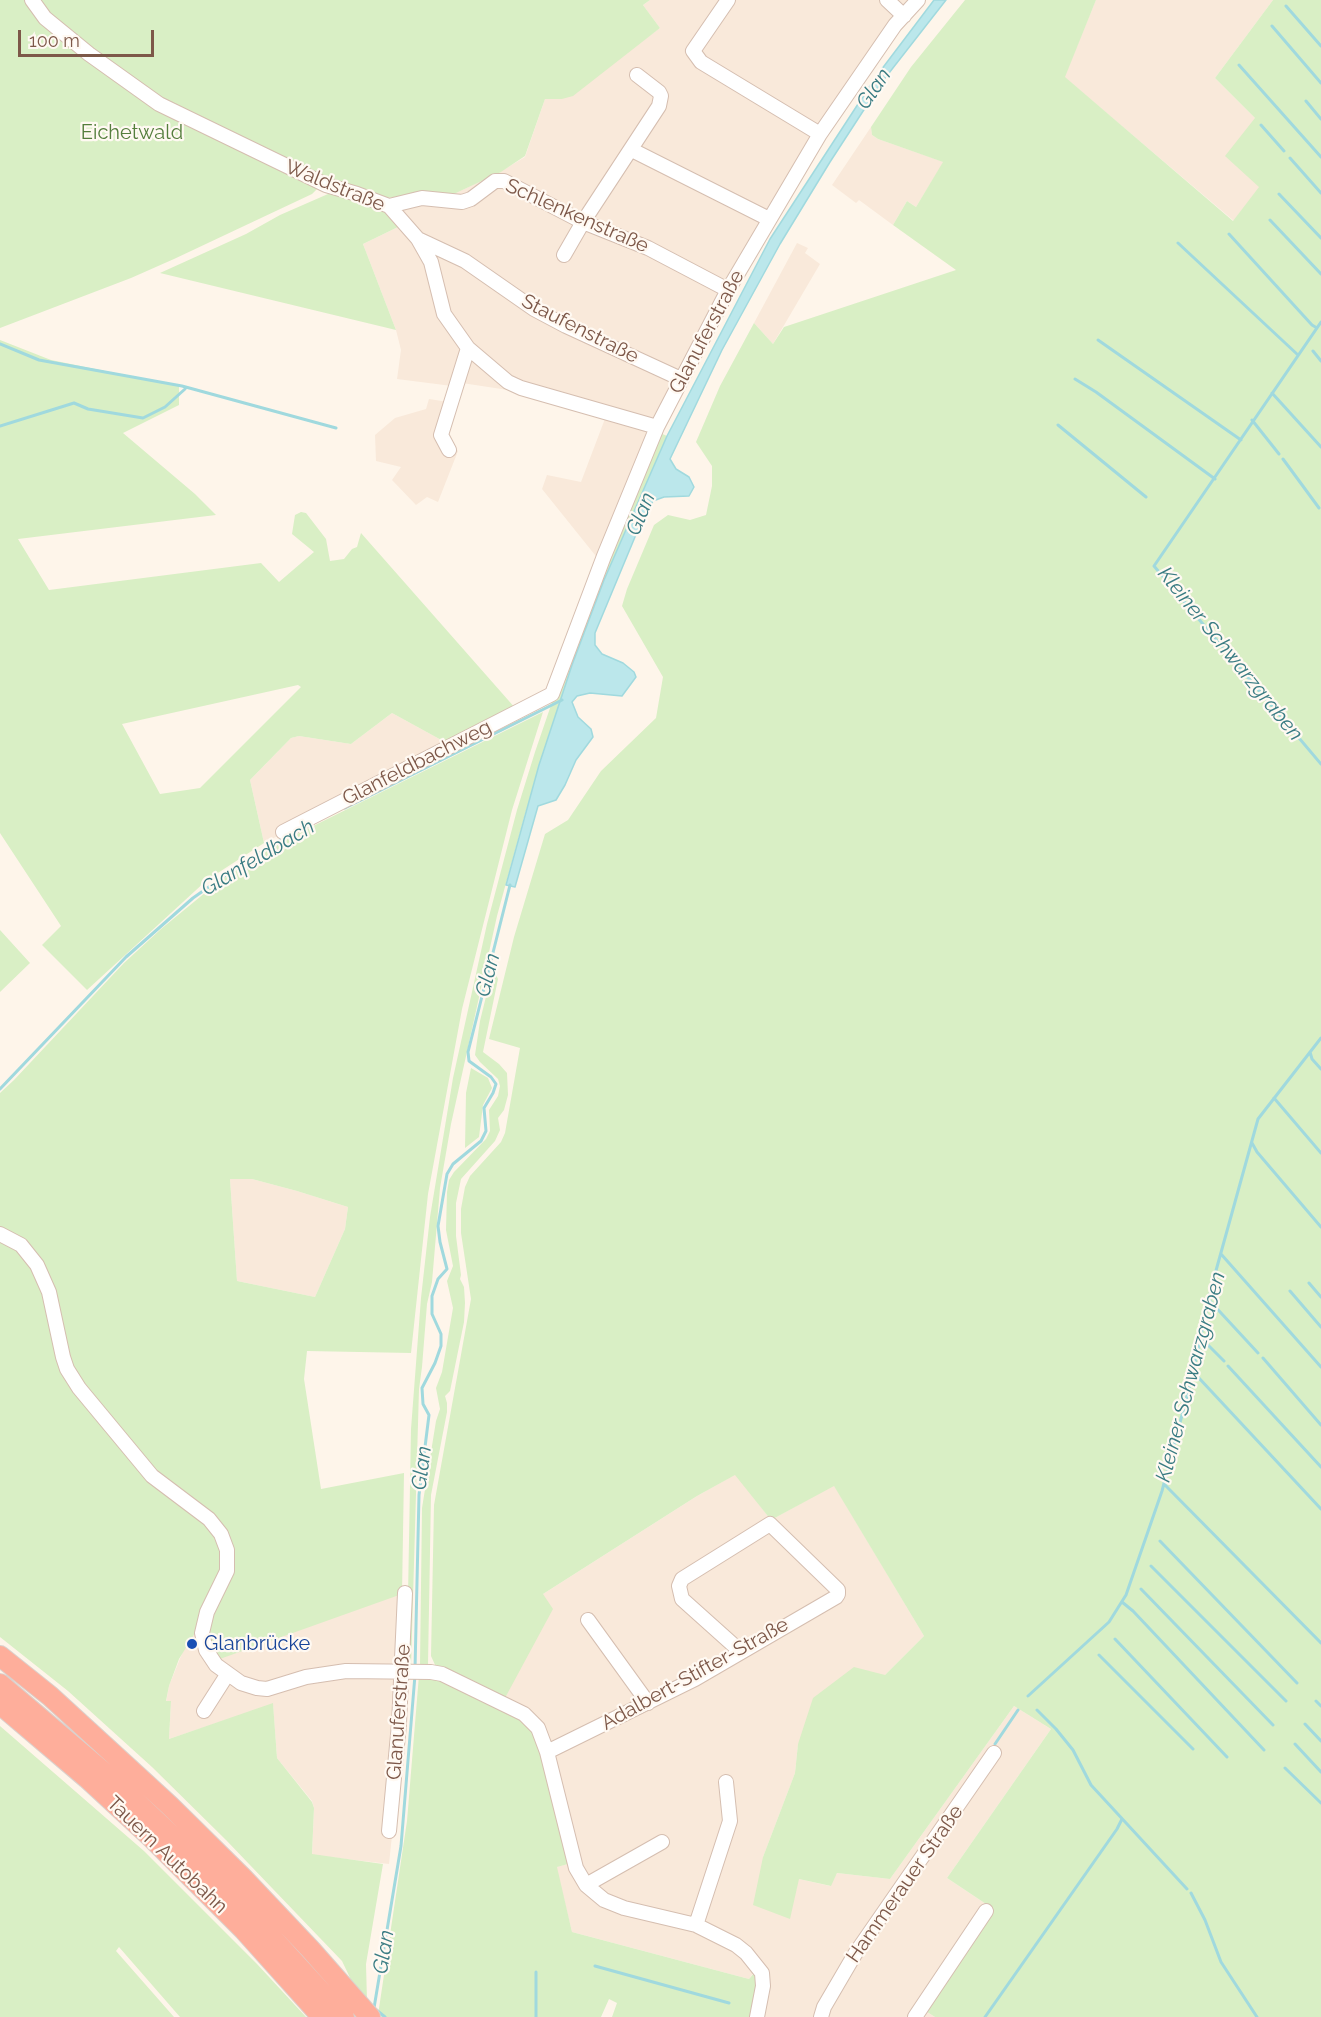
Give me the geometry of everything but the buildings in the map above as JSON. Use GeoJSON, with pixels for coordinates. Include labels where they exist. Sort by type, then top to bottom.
{"type":"FeatureCollection","features":[{"type":"Feature","properties":{"kind":"highway"},"geometry":{"type":"LineString","coordinates":[[0,1656],[50,1696],[169,1805],[242,1877],[311,1950],[366,2013]]}},
{"type":"Feature","properties":{"kind":"highway"},"geometry":{"type":"LineString","coordinates":[[0,1684],[113,1780],[189,1852],[245,1908],[344,2017]]}},
{"type":"Feature","properties":{"kind":"highway","name":"Tauern Autobahn"},"geometry":{"type":"LineString","coordinates":[[0,1704],[87,1778],[152,1838],[243,1930],[322,2017]]}},
{"type":"Feature","properties":{"kind":"street","name":"Waldstraße"},"geometry":{"type":"LineString","coordinates":[[32,0],[45,18],[89,54],[159,105],[326,185],[389,206],[418,239],[431,262],[444,314],[468,348],[501,377],[514,385],[657,427]]}},
{"type":"Feature","properties":{"kind":"street"},"geometry":{"type":"LineString","coordinates":[[727,0],[693,51],[701,62],[820,134]]}},
{"type":"Feature","properties":{"kind":"street"},"geometry":{"type":"LineString","coordinates":[[887,0],[904,16]]}},
{"type":"Feature","properties":{"kind":"street","name":"Glanuferstraße"},"geometry":{"type":"LineString","coordinates":[[552,694],[604,556],[657,427],[681,379],[728,290],[820,134],[895,26],[918,0]]}},
{"type":"Feature","properties":{"kind":"street"},"geometry":{"type":"LineString","coordinates":[[564,255],[661,101],[659,92],[637,75]]}},
{"type":"Feature","properties":{"kind":"street"},"geometry":{"type":"LineString","coordinates":[[632,150],[769,219]]}},
{"type":"Feature","properties":{"kind":"street","name":"Schlenkenstraße"},"geometry":{"type":"LineString","coordinates":[[389,206],[422,198],[462,202],[471,199],[495,181],[504,181],[583,222],[648,248],[728,290]]}},
{"type":"Feature","properties":{"kind":"street","name":"Staufenstraße"},"geometry":{"type":"LineString","coordinates":[[418,239],[465,261],[534,309],[681,379]]}},
{"type":"Feature","properties":{"kind":"street"},"geometry":{"type":"LineString","coordinates":[[449,450],[441,435],[468,348]]}},
{"type":"Feature","properties":{"kind":"street","name":"Glanfeldbachweg"},"geometry":{"type":"LineString","coordinates":[[283,832],[552,694]]}},
{"type":"Feature","properties":{"kind":"street"},"geometry":{"type":"LineString","coordinates":[[0,1234],[14,1240],[27,1250],[37,1265],[49,1292],[67,1369],[79,1388],[152,1476],[200,1511],[222,1534],[227,1550],[227,1571],[207,1612],[201,1633],[206,1650],[216,1665],[227,1675],[257,1689],[267,1689],[320,1674],[367,1670],[431,1672],[441,1674],[524,1714],[538,1728],[576,1868],[586,1885],[604,1900],[624,1908],[696,1925],[736,1945],[758,1966],[763,1979],[757,2017]]}},
{"type":"Feature","properties":{"kind":"street","name":"Adalbert-Stifter-Straße"},"geometry":{"type":"LineString","coordinates":[[546,1752],[695,1679],[836,1597],[838,1590],[770,1524],[682,1579],[679,1586],[682,1599],[740,1651]]}},
{"type":"Feature","properties":{"kind":"street","name":"Glanuferstraße"},"geometry":{"type":"LineString","coordinates":[[389,1831],[403,1671],[405,1593]]}},
{"type":"Feature","properties":{"kind":"street"},"geometry":{"type":"LineString","coordinates":[[588,1620],[648,1703]]}},
{"type":"Feature","properties":{"kind":"street"},"geometry":{"type":"LineString","coordinates":[[204,1711],[227,1675]]}},
{"type":"Feature","properties":{"kind":"street","name":"Hammerauer Straße"},"geometry":{"type":"LineString","coordinates":[[821,2017],[824,2007],[855,1954],[994,1753]]}},
{"type":"Feature","properties":{"kind":"street"},"geometry":{"type":"LineString","coordinates":[[696,1925],[730,1821],[726,1782]]}},
{"type":"Feature","properties":{"kind":"street"},"geometry":{"type":"LineString","coordinates":[[586,1885],[662,1842]]}},
{"type":"Feature","properties":{"kind":"street"},"geometry":{"type":"LineString","coordinates":[[915,2017],[986,1911]]}},
{"type":"Feature","properties":{"kind":"shaded area"},"geometry":{"type":"Polygon","coordinates":[[[650,0],[923,0],[822,136],[714,324],[599,560],[542,489],[547,475],[581,482],[606,416],[508,390],[462,383],[446,434],[458,451],[438,502],[427,497],[416,505],[392,480],[401,467],[376,461],[375,435],[395,418],[426,409],[429,399],[448,402],[452,386],[397,379],[401,350],[396,330],[363,244],[398,227],[372,201],[409,196],[441,200],[500,172],[525,157],[545,99],[562,99],[660,28],[643,5],[650,0]]]}},
{"type":"Feature","properties":{"kind":"shaded area"},"geometry":{"type":"Polygon","coordinates":[[[1096,0],[1273,0],[1215,78],[1255,118],[1260,187],[1234,221],[1064,77],[1096,0]]]}},
{"type":"Feature","properties":{"kind":"shaded area"},"geometry":{"type":"Polygon","coordinates":[[[871,127],[872,135],[878,139],[944,162],[916,207],[907,201],[893,225],[859,200],[856,203],[832,185],[871,127]]]}},
{"type":"Feature","properties":{"kind":"shaded area"},"geometry":{"type":"Polygon","coordinates":[[[797,243],[808,248],[805,253],[820,264],[773,344],[754,323],[797,243]]]}},
{"type":"Feature","properties":{"kind":"shaded area"},"geometry":{"type":"Polygon","coordinates":[[[392,713],[454,747],[264,843],[250,780],[291,738],[299,736],[351,744],[392,713]]]}},
{"type":"Feature","properties":{"kind":"shaded area"},"geometry":{"type":"Polygon","coordinates":[[[230,1179],[252,1179],[348,1207],[345,1229],[315,1297],[237,1281],[230,1179]]]}},
{"type":"Feature","properties":{"kind":"shaded area"},"geometry":{"type":"Polygon","coordinates":[[[736,1474],[771,1520],[834,1485],[924,1636],[885,1675],[798,1744],[795,1773],[763,1857],[799,1879],[830,1886],[837,1873],[890,1879],[1014,1706],[1051,1729],[947,1878],[992,1908],[924,2010],[935,2017],[761,2017],[754,1972],[749,1979],[572,1932],[556,1867],[568,1864],[501,1709],[543,1594],[697,1496],[736,1474]]]}},
{"type":"Feature","properties":{"kind":"shaded area"},"geometry":{"type":"Polygon","coordinates":[[[402,1594],[401,1749],[389,1864],[312,1855],[314,1808],[312,1801],[277,1758],[273,1704],[169,1739],[171,1702],[166,1702],[169,1686],[185,1646],[195,1633],[402,1594]]]}},
{"type":"Feature","properties":{"kind":"green space","name":"Eichetwald"},"geometry":{"type":"Polygon","coordinates":[[[0,0],[650,0],[643,5],[660,28],[573,96],[562,99],[545,99],[525,156],[501,172],[441,200],[409,195],[379,199],[325,181],[312,194],[174,259],[131,278],[0,328],[0,0]]]}},
{"type":"Feature","properties":{"kind":"green space"},"geometry":{"type":"Polygon","coordinates":[[[965,0],[1096,0],[1065,77],[1233,221],[1259,187],[1225,156],[1255,118],[1215,78],[1273,0],[1321,0],[1321,2017],[935,2017],[924,2010],[992,1908],[947,1878],[1051,1729],[1014,1706],[890,1879],[837,1873],[831,1886],[799,1879],[790,1919],[753,1905],[763,1857],[795,1773],[798,1744],[813,1698],[854,1667],[885,1675],[924,1636],[834,1486],[771,1520],[735,1475],[697,1496],[543,1594],[553,1609],[505,1698],[436,1667],[431,1656],[434,1505],[471,1299],[461,1233],[461,1209],[465,1187],[470,1176],[501,1142],[505,1133],[520,1048],[489,1039],[514,937],[545,834],[568,820],[601,771],[656,718],[663,677],[622,606],[654,525],[668,515],[690,520],[706,515],[712,486],[712,466],[696,442],[720,386],[754,323],[773,344],[784,327],[956,270],[893,225],[907,201],[916,207],[943,162],[878,139],[872,135],[871,127],[911,67],[965,0]]]}},
{"type":"Feature","properties":{"kind":"green space"},"geometry":{"type":"Polygon","coordinates":[[[342,193],[372,201],[388,214],[398,227],[363,244],[396,330],[160,273],[246,234],[280,215],[328,194],[342,193]]]}},
{"type":"Feature","properties":{"kind":"green space"},"geometry":{"type":"Polygon","coordinates":[[[0,340],[51,360],[179,386],[179,405],[123,433],[195,494],[216,515],[18,539],[49,590],[261,563],[279,582],[314,552],[292,534],[295,515],[301,512],[306,513],[326,539],[330,561],[344,559],[352,549],[357,547],[361,533],[516,709],[454,747],[392,713],[351,744],[299,736],[291,738],[250,780],[264,843],[207,880],[87,990],[42,945],[61,926],[0,833],[0,340]],[[298,685],[122,724],[160,794],[200,788],[301,687],[298,685]]]}},
{"type":"Feature","properties":{"kind":"green space"},"geometry":{"type":"Polygon","coordinates":[[[658,432],[667,436],[604,580],[572,665],[525,814],[497,916],[451,1124],[440,1188],[432,1282],[427,1304],[419,1389],[411,1668],[403,1667],[408,1596],[411,1429],[421,1298],[430,1217],[453,1078],[487,924],[535,752],[563,670],[658,432]]]}},
{"type":"Feature","properties":{"kind":"green space"},"geometry":{"type":"Polygon","coordinates":[[[543,712],[512,810],[462,1009],[428,1194],[411,1353],[307,1351],[304,1379],[321,1489],[404,1473],[402,1594],[217,1660],[195,1633],[179,1659],[166,1701],[171,1701],[169,1739],[273,1703],[277,1758],[312,1802],[314,1808],[312,1854],[383,1864],[366,1964],[367,2001],[353,1984],[342,1961],[226,1840],[152,1767],[68,1691],[0,1637],[0,1093],[124,963],[161,929],[217,883],[285,840],[543,712]],[[230,1179],[237,1281],[315,1297],[345,1229],[348,1207],[252,1179],[230,1179]]]}},
{"type":"Feature","properties":{"kind":"green space"},"geometry":{"type":"Polygon","coordinates":[[[0,930],[30,963],[0,992],[0,930]]]}},
{"type":"Feature","properties":{"kind":"green space"},"geometry":{"type":"Polygon","coordinates":[[[493,968],[498,979],[483,1052],[507,1073],[508,1095],[504,1110],[498,1118],[500,1130],[495,1141],[461,1179],[456,1203],[460,1279],[464,1287],[464,1322],[450,1391],[445,1396],[447,1412],[431,1495],[428,1664],[420,1665],[422,1508],[440,1409],[436,1388],[442,1372],[453,1308],[447,1281],[453,1266],[446,1230],[447,1192],[449,1180],[454,1172],[486,1139],[490,1131],[489,1110],[498,1096],[500,1086],[498,1079],[475,1055],[480,1021],[493,968]]]}},
{"type":"Feature","properties":{"kind":"green space"},"geometry":{"type":"Polygon","coordinates":[[[471,1068],[488,1078],[492,1088],[483,1105],[479,1137],[465,1148],[466,1093],[471,1068]]]}},
{"type":"Feature","properties":{"kind":"green space"},"geometry":{"type":"Polygon","coordinates":[[[428,1674],[487,1701],[527,1724],[537,1739],[568,1864],[557,1867],[572,1932],[749,1979],[755,1972],[758,1983],[751,2017],[612,2017],[617,2003],[609,1999],[601,2017],[380,2017],[378,2015],[407,1821],[419,1675],[428,1674]]]}},
{"type":"Feature","properties":{"kind":"green space"},"geometry":{"type":"Polygon","coordinates":[[[0,1726],[144,1851],[257,1964],[306,2017],[180,2017],[119,1947],[116,1951],[174,2017],[0,2017],[0,1726]]]}},
{"type":"Feature","properties":{"kind":"water"},"geometry":{"type":"Polygon","coordinates":[[[934,0],[946,0],[882,82],[830,162],[780,244],[722,350],[670,459],[676,469],[689,477],[694,487],[689,496],[664,497],[653,501],[635,537],[595,633],[595,645],[602,654],[623,663],[634,672],[636,677],[622,696],[590,693],[577,696],[572,702],[578,717],[591,729],[593,737],[576,760],[556,800],[538,806],[515,887],[506,885],[539,765],[572,665],[604,580],[667,436],[770,239],[875,78],[934,0]]]}},
{"type":"Feature","properties":{"kind":"waterway"},"geometry":{"type":"LineString","coordinates":[[1286,6],[1321,46]]}},
{"type":"Feature","properties":{"kind":"waterway"},"geometry":{"type":"LineString","coordinates":[[1272,26],[1321,83]]}},
{"type":"Feature","properties":{"kind":"waterway"},"geometry":{"type":"LineString","coordinates":[[1239,65],[1321,157]]}},
{"type":"Feature","properties":{"kind":"waterway"},"geometry":{"type":"LineString","coordinates":[[1306,101],[1321,119]]}},
{"type":"Feature","properties":{"kind":"waterway"},"geometry":{"type":"LineString","coordinates":[[1261,125],[1284,151]]}},
{"type":"Feature","properties":{"kind":"waterway"},"geometry":{"type":"LineString","coordinates":[[1290,158],[1321,193]]}},
{"type":"Feature","properties":{"kind":"waterway"},"geometry":{"type":"LineString","coordinates":[[1279,194],[1321,238]]}},
{"type":"Feature","properties":{"kind":"waterway"},"geometry":{"type":"LineString","coordinates":[[1270,220],[1321,274]]}},
{"type":"Feature","properties":{"kind":"waterway"},"geometry":{"type":"LineString","coordinates":[[1229,234],[1317,328]]}},
{"type":"Feature","properties":{"kind":"waterway"},"geometry":{"type":"LineString","coordinates":[[1178,243],[1298,355]]}},
{"type":"Feature","properties":{"kind":"waterway","name":"Kleiner Schwarzgraben"},"geometry":{"type":"LineString","coordinates":[[1321,322],[1154,566],[1321,764]]}},
{"type":"Feature","properties":{"kind":"waterway"},"geometry":{"type":"LineString","coordinates":[[1098,340],[1241,440]]}},
{"type":"Feature","properties":{"kind":"waterway"},"geometry":{"type":"LineString","coordinates":[[0,344],[39,360],[182,386],[336,428]]}},
{"type":"Feature","properties":{"kind":"waterway"},"geometry":{"type":"LineString","coordinates":[[1313,351],[1321,361]]}},
{"type":"Feature","properties":{"kind":"waterway"},"geometry":{"type":"LineString","coordinates":[[1075,379],[1215,479]]}},
{"type":"Feature","properties":{"kind":"waterway"},"geometry":{"type":"LineString","coordinates":[[0,426],[74,403],[88,409],[143,418],[165,407],[185,389]]}},
{"type":"Feature","properties":{"kind":"waterway","name":"Kleiner Schwarzgraben"},"geometry":{"type":"LineString","coordinates":[[1272,393],[1321,447]]}},
{"type":"Feature","properties":{"kind":"waterway"},"geometry":{"type":"LineString","coordinates":[[1252,420],[1279,454]]}},
{"type":"Feature","properties":{"kind":"waterway"},"geometry":{"type":"LineString","coordinates":[[1058,425],[1146,497]]}},
{"type":"Feature","properties":{"kind":"waterway"},"geometry":{"type":"LineString","coordinates":[[1283,459],[1319,508]]}},
{"type":"Feature","properties":{"kind":"waterway","name":"Glanfeldbach"},"geometry":{"type":"LineString","coordinates":[[345,808],[562,700]]}},
{"type":"Feature","properties":{"kind":"waterway","name":"Glanfeldbach"},"geometry":{"type":"LineString","coordinates":[[0,1089],[126,957],[193,898],[285,837]]}},
{"type":"Feature","properties":{"kind":"waterway","name":"Glan"},"geometry":{"type":"LineString","coordinates":[[415,1669],[419,1495],[429,1415],[423,1404],[422,1388],[441,1346],[441,1334],[432,1314],[432,1296],[438,1279],[447,1269],[438,1226],[447,1174],[453,1164],[481,1141],[486,1131],[484,1108],[496,1084],[491,1077],[469,1061],[468,1052],[510,885]]}},
{"type":"Feature","properties":{"kind":"waterway","name":"Kleiner Schwarzgraben"},"geometry":{"type":"LineString","coordinates":[[1028,1696],[1109,1622],[1126,1595],[1162,1491],[1192,1377],[1212,1285],[1258,1119],[1321,1038]]}},
{"type":"Feature","properties":{"kind":"waterway"},"geometry":{"type":"LineString","coordinates":[[1310,1052],[1312,1059],[1321,1069]]}},
{"type":"Feature","properties":{"kind":"waterway"},"geometry":{"type":"LineString","coordinates":[[1274,1098],[1321,1153]]}},
{"type":"Feature","properties":{"kind":"waterway"},"geometry":{"type":"LineString","coordinates":[[1252,1143],[1257,1152],[1321,1227]]}},
{"type":"Feature","properties":{"kind":"waterway"},"geometry":{"type":"LineString","coordinates":[[1221,1254],[1321,1367]]}},
{"type":"Feature","properties":{"kind":"waterway"},"geometry":{"type":"LineString","coordinates":[[1309,1283],[1321,1297]]}},
{"type":"Feature","properties":{"kind":"waterway"},"geometry":{"type":"LineString","coordinates":[[1290,1291],[1321,1327]]}},
{"type":"Feature","properties":{"kind":"waterway"},"geometry":{"type":"LineString","coordinates":[[1209,1300],[1258,1353]]}},
{"type":"Feature","properties":{"kind":"waterway"},"geometry":{"type":"LineString","coordinates":[[1202,1339],[1224,1361]]}},
{"type":"Feature","properties":{"kind":"waterway"},"geometry":{"type":"LineString","coordinates":[[1263,1358],[1321,1425]]}},
{"type":"Feature","properties":{"kind":"waterway"},"geometry":{"type":"LineString","coordinates":[[1228,1366],[1321,1467]]}},
{"type":"Feature","properties":{"kind":"waterway"},"geometry":{"type":"LineString","coordinates":[[1192,1377],[1198,1377],[1321,1509]]}},
{"type":"Feature","properties":{"kind":"waterway"},"geometry":{"type":"LineString","coordinates":[[1164,1484],[1321,1643]]}},
{"type":"Feature","properties":{"kind":"waterway"},"geometry":{"type":"LineString","coordinates":[[1160,1541],[1297,1683]]}},
{"type":"Feature","properties":{"kind":"waterway"},"geometry":{"type":"LineString","coordinates":[[1151,1566],[1286,1701]]}},
{"type":"Feature","properties":{"kind":"waterway"},"geometry":{"type":"LineString","coordinates":[[1141,1589],[1273,1725]]}},
{"type":"Feature","properties":{"kind":"waterway"},"geometry":{"type":"LineString","coordinates":[[1122,1602],[1264,1750]]}},
{"type":"Feature","properties":{"kind":"waterway"},"geometry":{"type":"LineString","coordinates":[[1115,1639],[1227,1757]]}},
{"type":"Feature","properties":{"kind":"waterway"},"geometry":{"type":"LineString","coordinates":[[1099,1655],[1193,1749]]}},
{"type":"Feature","properties":{"kind":"waterway","name":"Glan"},"geometry":{"type":"LineString","coordinates":[[385,2017],[374,2008],[401,1846],[415,1675]]}},
{"type":"Feature","properties":{"kind":"waterway"},"geometry":{"type":"LineString","coordinates":[[1316,1701],[1321,1706]]}},
{"type":"Feature","properties":{"kind":"waterway","name":"Kleiner Schwarzgraben"},"geometry":{"type":"LineString","coordinates":[[995,1744],[1018,1710]]}},
{"type":"Feature","properties":{"kind":"waterway"},"geometry":{"type":"LineString","coordinates":[[1037,1710],[1073,1750],[1091,1785],[1187,1889]]}},
{"type":"Feature","properties":{"kind":"waterway"},"geometry":{"type":"LineString","coordinates":[[1305,1724],[1321,1741]]}},
{"type":"Feature","properties":{"kind":"waterway"},"geometry":{"type":"LineString","coordinates":[[1295,1744],[1321,1772]]}},
{"type":"Feature","properties":{"kind":"waterway"},"geometry":{"type":"LineString","coordinates":[[1285,1768],[1321,1803]]}},
{"type":"Feature","properties":{"kind":"waterway"},"geometry":{"type":"LineString","coordinates":[[985,2017],[1122,1819]]}},
{"type":"Feature","properties":{"kind":"waterway"},"geometry":{"type":"LineString","coordinates":[[1191,1893],[1205,1920],[1221,1962],[1257,2017]]}},
{"type":"Feature","properties":{"kind":"waterway"},"geometry":{"type":"LineString","coordinates":[[595,1966],[729,2003]]}},
{"type":"Feature","properties":{"kind":"waterway"},"geometry":{"type":"LineString","coordinates":[[536,1972],[536,2017]]}},
{"type":"Feature","properties":{"kind":"place","name":"Glanbrücke"},"geometry":{"type":"Point","coordinates":[192,1644]}}]}
